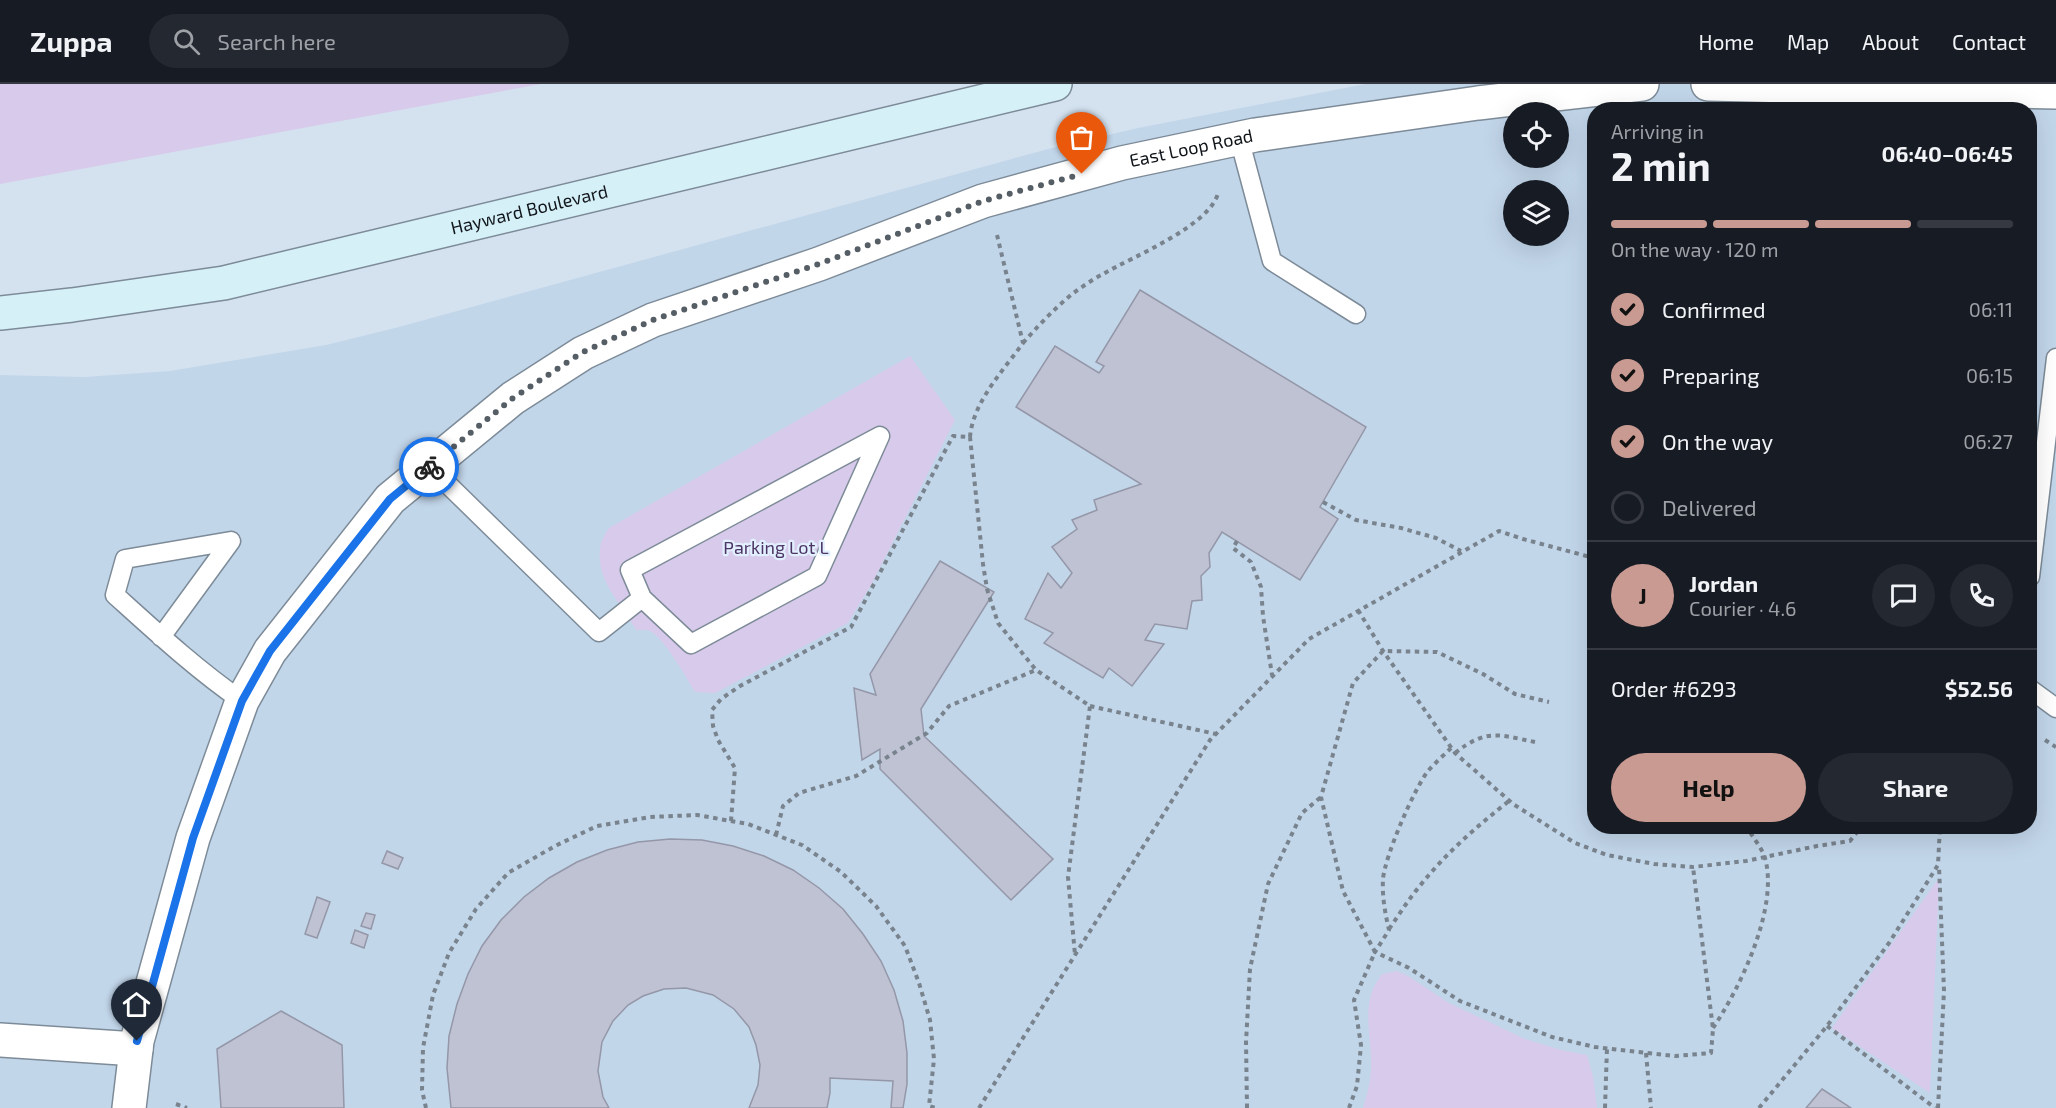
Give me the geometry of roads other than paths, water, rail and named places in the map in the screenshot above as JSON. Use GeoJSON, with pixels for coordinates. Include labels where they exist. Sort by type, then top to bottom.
{"type":"FeatureCollection","features":[{"type":"Feature","properties":{"kind":"main road","name":"Hayward Boulevard"},"geometry":{"type":"LineString","coordinates":[[0,313],[225,283],[1022,88],[1055,84]]}},
{"type":"Feature","properties":{"kind":"street","name":"East Loop Road"},"geometry":{"type":"LineString","coordinates":[[129,1108],[136,1049],[193,838],[242,701],[270,651],[390,499],[513,398],[583,352],[653,320],[819,264],[983,201],[1122,163],[1239,138],[1478,103],[1642,84]]}},
{"type":"Feature","properties":{"kind":"street"},"geometry":{"type":"LineString","coordinates":[[1708,84],[2056,92]]}},
{"type":"Feature","properties":{"kind":"street"},"geometry":{"type":"LineString","coordinates":[[0,1040],[136,1049]]}},
{"type":"Feature","properties":{"kind":"lane"},"geometry":{"type":"LineString","coordinates":[[1239,138],[1272,261],[1356,314]]}},
{"type":"Feature","properties":{"kind":"lane"},"geometry":{"type":"LineString","coordinates":[[2037,518],[2056,358]]}},
{"type":"Feature","properties":{"kind":"lane"},"geometry":{"type":"LineString","coordinates":[[880,436],[817,576],[692,644],[642,598],[630,570],[880,436]]}},
{"type":"Feature","properties":{"kind":"lane"},"geometry":{"type":"LineString","coordinates":[[429,466],[598,632],[642,598]]}},
{"type":"Feature","properties":{"kind":"lane"},"geometry":{"type":"LineString","coordinates":[[161,637],[231,541],[125,559],[115,595],[161,637],[190,663],[242,701]]}},
{"type":"Feature","properties":{"kind":"lane"},"geometry":{"type":"LineString","coordinates":[[2037,694],[2056,708]]}},
{"type":"Feature","properties":{"kind":"park label","name":"Parking Lot L"},"geometry":{"type":"Point","coordinates":[776,548]}}]}
